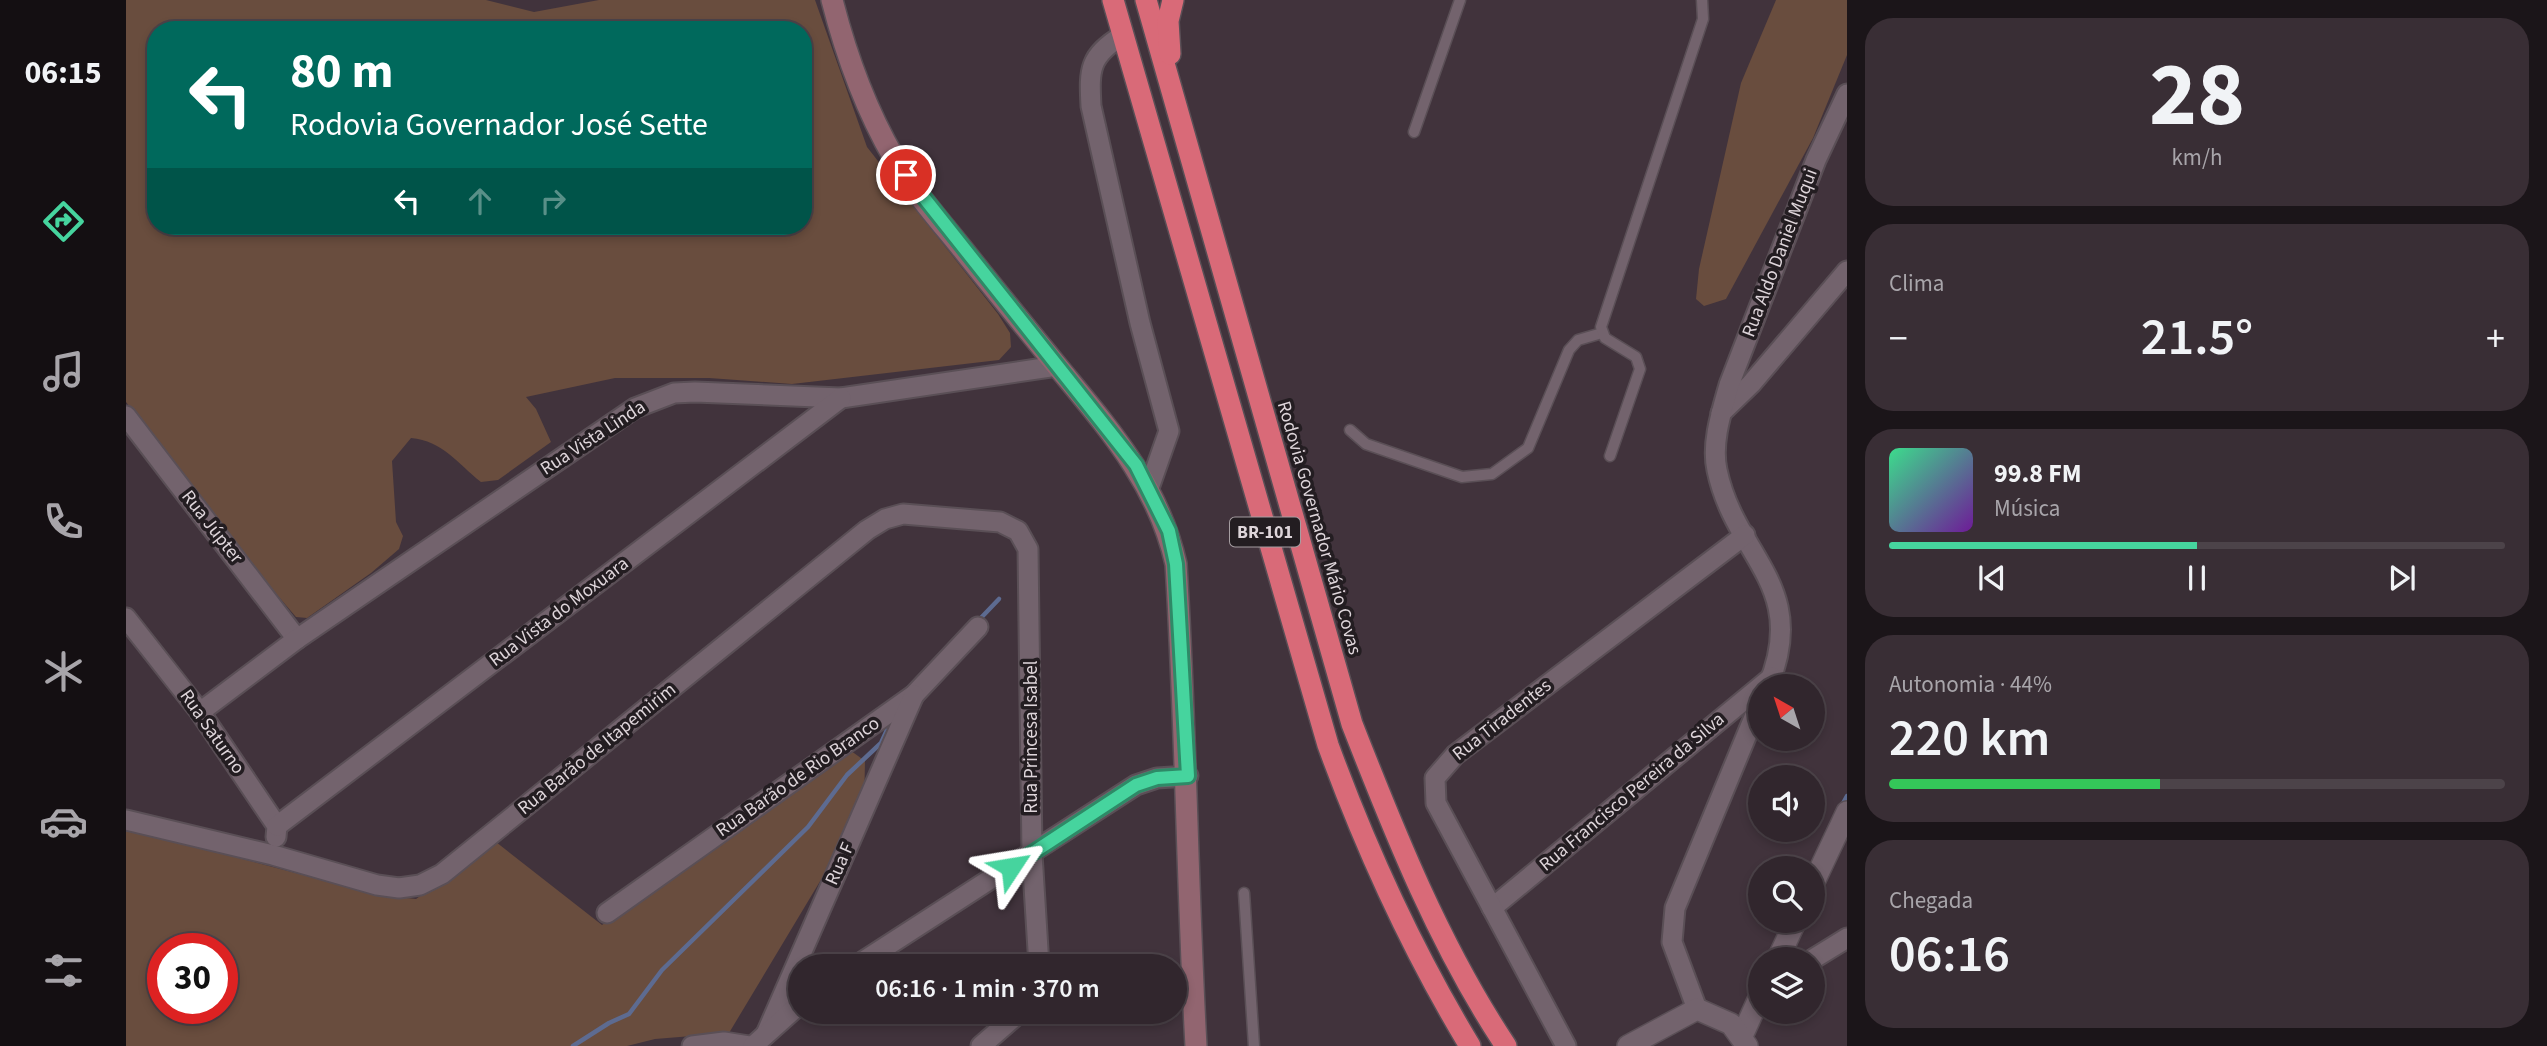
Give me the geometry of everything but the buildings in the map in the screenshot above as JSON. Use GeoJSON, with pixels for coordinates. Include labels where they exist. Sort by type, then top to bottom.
{"type":"FeatureCollection","features":[{"type":"Feature","properties":{"kind":"highway","name":"BR-101"},"geometry":{"type":"LineString","coordinates":[[1113,0],[1328,745],[1357,825],[1384,884],[1470,1046]]}},
{"type":"Feature","properties":{"kind":"highway"},"geometry":{"type":"LineString","coordinates":[[1146,0],[1158,3],[1167,0]]}},
{"type":"Feature","properties":{"kind":"highway","name":"Rodovia Governador Mário Covas"},"geometry":{"type":"LineString","coordinates":[[1146,0],[1352,724],[1388,815],[1458,966],[1501,1038]]}},
{"type":"Feature","properties":{"kind":"highway"},"geometry":{"type":"LineString","coordinates":[[1173,0],[1168,21],[1169,45],[1182,125]]}},
{"type":"Feature","properties":{"kind":"main road"},"geometry":{"type":"LineString","coordinates":[[832,0],[843,44],[862,97],[896,161],[940,222],[1113,432],[1149,488],[1169,531],[1176,564],[1188,776],[1186,839],[1196,1046]]}},
{"type":"Feature","properties":{"kind":"street"},"geometry":{"type":"LineString","coordinates":[[1123,35],[1105,46],[1092,63],[1091,97],[1140,323],[1169,431],[1149,488]]}},
{"type":"Feature","properties":{"kind":"street","name":"Rua Aldo Daniel Muqui"},"geometry":{"type":"LineString","coordinates":[[1772,674],[1782,646],[1783,625],[1766,575],[1723,492],[1716,467],[1721,414],[1734,372],[1816,160],[1847,94]]}},
{"type":"Feature","properties":{"kind":"street"},"geometry":{"type":"LineString","coordinates":[[1721,414],[1751,384],[1847,271]]}},
{"type":"Feature","properties":{"kind":"street","name":"Rua Vista Linda"},"geometry":{"type":"LineString","coordinates":[[200,712],[297,639],[646,403],[674,393],[841,398],[1057,366]]}},
{"type":"Feature","properties":{"kind":"street","name":"Rua Vista do Moxuara"},"geometry":{"type":"LineString","coordinates":[[277,826],[841,398]]}},
{"type":"Feature","properties":{"kind":"street","name":"Rua Júpter"},"geometry":{"type":"LineString","coordinates":[[126,416],[297,639]]}},
{"type":"Feature","properties":{"kind":"street","name":"Rua Barão de Itapemirim"},"geometry":{"type":"LineString","coordinates":[[126,820],[273,855],[377,885],[399,888],[420,885],[442,874],[867,530],[886,519],[919,513],[1000,522],[1018,531],[1028,549]]}},
{"type":"Feature","properties":{"kind":"street","name":"Rua Tiradentes"},"geometry":{"type":"LineString","coordinates":[[1566,1046],[1436,803],[1436,778],[1444,765],[1745,536]]}},
{"type":"Feature","properties":{"kind":"street","name":"Rua Princesa Isabel"},"geometry":{"type":"LineString","coordinates":[[1028,549],[1032,854],[1039,954]]}},
{"type":"Feature","properties":{"kind":"street","name":"Rua Saturno"},"geometry":{"type":"LineString","coordinates":[[126,618],[200,712],[277,826]]}},
{"type":"Feature","properties":{"kind":"street","name":"Rua Barão de Rio Branco"},"geometry":{"type":"LineString","coordinates":[[607,913],[914,695],[978,627]]}},
{"type":"Feature","properties":{"kind":"street","name":"Rua F"},"geometry":{"type":"LineString","coordinates":[[756,1042],[914,695]]}},
{"type":"Feature","properties":{"kind":"street","name":"Rua Francisco Pereira da Silva"},"geometry":{"type":"LineString","coordinates":[[1492,908],[1748,699]]}},
{"type":"Feature","properties":{"kind":"street"},"geometry":{"type":"LineString","coordinates":[[1745,1041],[1731,1024],[1698,1009],[1672,942],[1675,908],[1748,733]]}},
{"type":"Feature","properties":{"kind":"street"},"geometry":{"type":"LineString","coordinates":[[875,954],[1136,785],[1157,778],[1188,776]]}},
{"type":"Feature","properties":{"kind":"street"},"geometry":{"type":"LineString","coordinates":[[1825,859],[1847,812]]}},
{"type":"Feature","properties":{"kind":"street"},"geometry":{"type":"LineString","coordinates":[[273,855],[277,826]]}},
{"type":"Feature","properties":{"kind":"street"},"geometry":{"type":"LineString","coordinates":[[1825,952],[1847,938]]}},
{"type":"Feature","properties":{"kind":"street"},"geometry":{"type":"LineString","coordinates":[[1628,1046],[1698,1009]]}},
{"type":"Feature","properties":{"kind":"street"},"geometry":{"type":"LineString","coordinates":[[692,1046],[756,1042],[788,1014]]}},
{"type":"Feature","properties":{"kind":"street"},"geometry":{"type":"LineString","coordinates":[[981,1046],[1006,1024]]}},
{"type":"Feature","properties":{"kind":"street"},"geometry":{"type":"LineString","coordinates":[[1745,1041],[1751,1024]]}},
{"type":"Feature","properties":{"kind":"street"},"geometry":{"type":"LineString","coordinates":[[1501,1038],[1518,1046]]}},
{"type":"Feature","properties":{"kind":"lane"},"geometry":{"type":"LineString","coordinates":[[1414,132],[1460,0]]}},
{"type":"Feature","properties":{"kind":"lane"},"geometry":{"type":"LineString","coordinates":[[1610,456],[1640,369],[1636,357],[1609,341],[1602,333],[1601,327],[1703,19],[1702,0]]}},
{"type":"Feature","properties":{"kind":"lane"},"geometry":{"type":"LineString","coordinates":[[1350,430],[1366,444],[1462,477],[1492,474],[1528,448],[1569,350],[1578,340],[1602,333]]}},
{"type":"Feature","properties":{"kind":"lane"},"geometry":{"type":"LineString","coordinates":[[1244,893],[1254,1046]]}},
{"type":"Feature","properties":{"kind":"shaded area"},"geometry":{"type":"Polygon","coordinates":[[[126,0],[486,0],[534,12],[599,0],[815,0],[867,147],[1010,333],[1011,347],[999,360],[792,384],[709,378],[615,378],[526,397],[536,409],[551,442],[498,480],[481,482],[441,448],[411,438],[392,461],[396,522],[403,536],[399,549],[371,573],[307,618],[296,617],[209,511],[126,402],[126,0]]]}},
{"type":"Feature","properties":{"kind":"shaded area"},"geometry":{"type":"Polygon","coordinates":[[[1776,0],[1847,0],[1847,55],[1813,138],[1726,299],[1704,306],[1696,299],[1699,269],[1741,83],[1776,0]]]}},
{"type":"Feature","properties":{"kind":"shaded area"},"geometry":{"type":"Polygon","coordinates":[[[847,748],[865,761],[864,808],[729,1033],[655,1039],[627,1046],[126,1046],[126,828],[379,895],[416,899],[496,842],[602,925],[847,748]]]}},
{"type":"Feature","properties":{"kind":"waterway"},"geometry":{"type":"LineString","coordinates":[[978,621],[999,599]]}},
{"type":"Feature","properties":{"kind":"waterway"},"geometry":{"type":"LineString","coordinates":[[573,1046],[609,1023],[629,1014],[662,970],[808,827],[847,775],[881,743],[892,719]]}},
{"type":"Feature","properties":{"kind":"waterway"},"geometry":{"type":"LineString","coordinates":[[1841,807],[1847,796]]}},
{"type":"Feature","properties":{"kind":"route"},"geometry":{"type":"LineString","coordinates":[[906,175],[940,222],[1113,432],[1136,465],[1155,498],[1169,531],[1176,564],[1188,776],[1157,778],[1136,785],[1011,867]]}}]}
